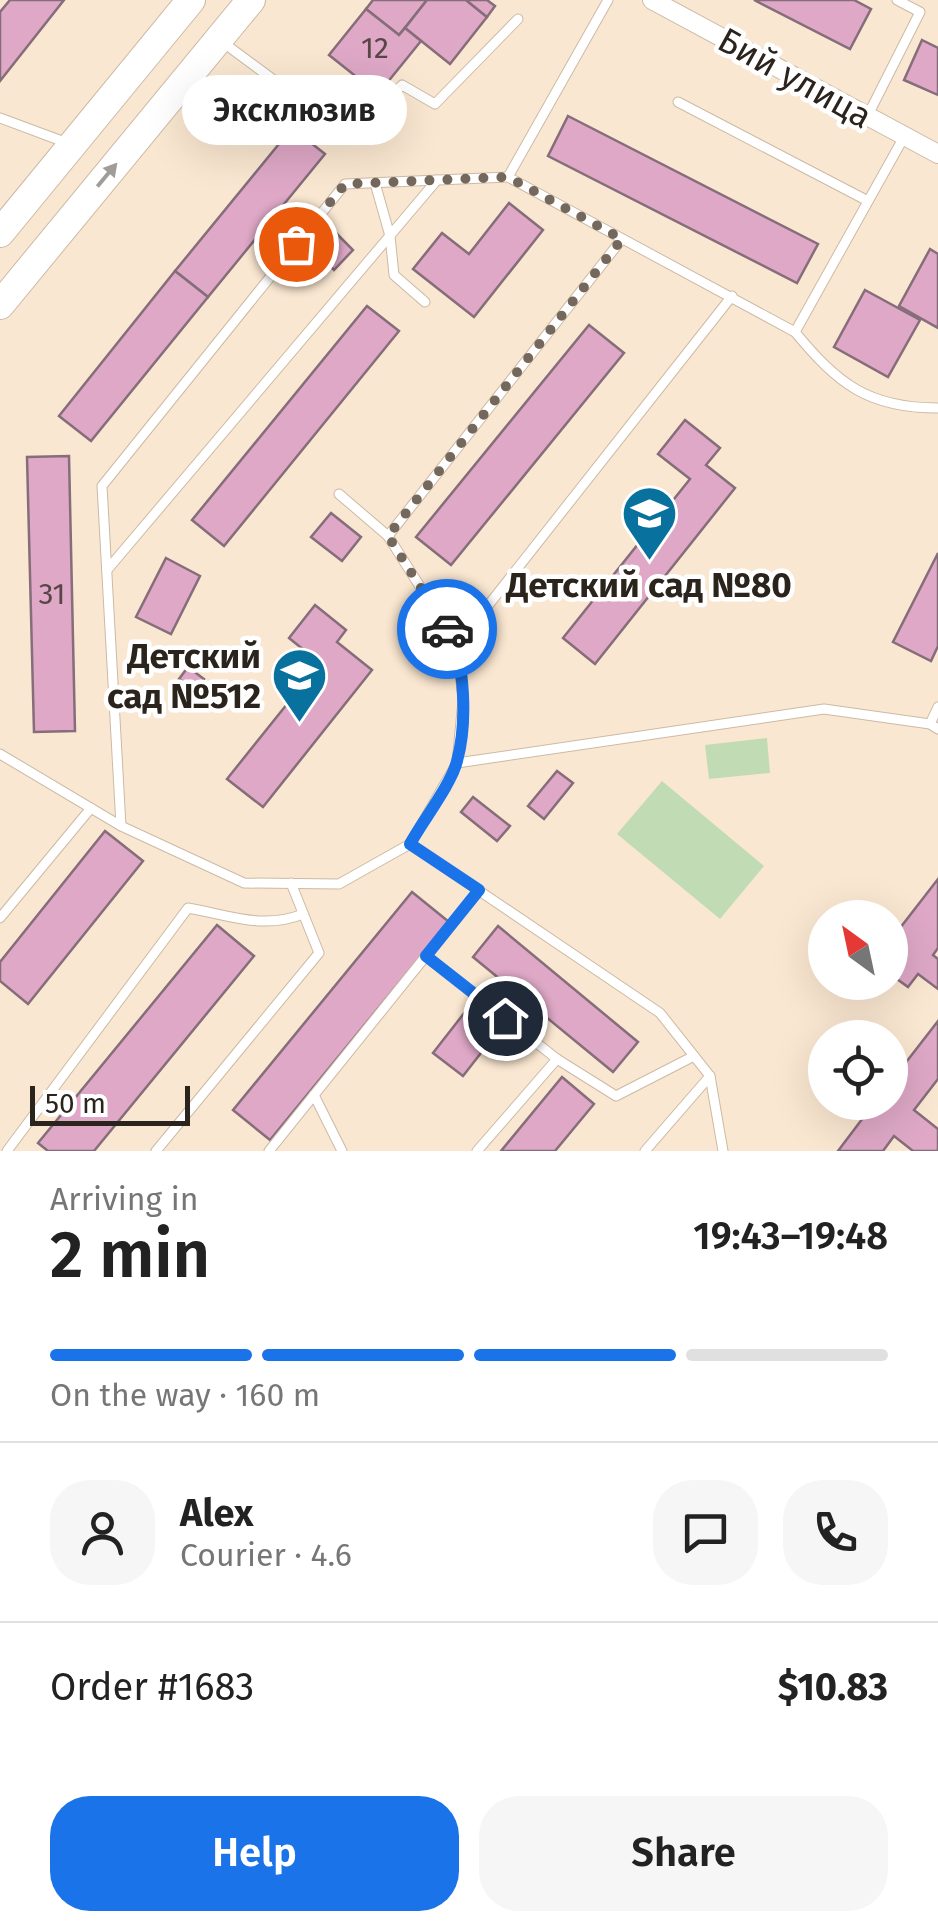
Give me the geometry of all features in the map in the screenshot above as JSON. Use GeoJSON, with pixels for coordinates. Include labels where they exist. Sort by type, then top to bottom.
{"type":"FeatureCollection","features":[{"type":"Feature","properties":{"kind":"main road"},"geometry":{"type":"LineString","coordinates":[[0,233],[191,0]]}},
{"type":"Feature","properties":{"kind":"main road"},"geometry":{"type":"LineString","coordinates":[[0,304],[251,0]]}},
{"type":"Feature","properties":{"kind":"main road"},"geometry":{"type":"LineString","coordinates":[[36,189],[36,207],[42,216],[60,223],[70,219]]}},
{"type":"Feature","properties":{"kind":"street","name":"Бий улица"},"geometry":{"type":"LineString","coordinates":[[652,0],[938,154]]}},
{"type":"Feature","properties":{"kind":"lane"},"geometry":{"type":"LineString","coordinates":[[508,177],[608,0]]}},
{"type":"Feature","properties":{"kind":"lane"},"geometry":{"type":"LineString","coordinates":[[866,118],[920,12],[898,0]]}},
{"type":"Feature","properties":{"kind":"lane"},"geometry":{"type":"LineString","coordinates":[[219,39],[352,138],[402,85],[435,104],[518,20]]}},
{"type":"Feature","properties":{"kind":"lane"},"geometry":{"type":"LineString","coordinates":[[678,102],[868,202]]}},
{"type":"Feature","properties":{"kind":"lane"},"geometry":{"type":"LineString","coordinates":[[0,118],[72,145]]}},
{"type":"Feature","properties":{"kind":"lane"},"geometry":{"type":"LineString","coordinates":[[795,332],[904,137]]}},
{"type":"Feature","properties":{"kind":"lane"},"geometry":{"type":"LineString","coordinates":[[121,826],[102,486],[345,184],[508,177],[795,332],[828,372],[869,398],[938,408]]}},
{"type":"Feature","properties":{"kind":"lane"},"geometry":{"type":"LineString","coordinates":[[107,570],[437,180]]}},
{"type":"Feature","properties":{"kind":"lane"},"geometry":{"type":"LineString","coordinates":[[374,183],[390,236],[394,275],[425,302]]}},
{"type":"Feature","properties":{"kind":"lane"},"geometry":{"type":"LineString","coordinates":[[388,536],[622,239]]}},
{"type":"Feature","properties":{"kind":"lane"},"geometry":{"type":"LineString","coordinates":[[457,644],[732,296]]}},
{"type":"Feature","properties":{"kind":"lane"},"geometry":{"type":"LineString","coordinates":[[0,754],[121,826],[244,883],[339,884],[410,844],[457,763],[463,700],[457,644],[388,536],[339,494]]}},
{"type":"Feature","properties":{"kind":"lane"},"geometry":{"type":"LineString","coordinates":[[457,763],[824,709],[934,727],[938,707]]}},
{"type":"Feature","properties":{"kind":"lane"},"geometry":{"type":"LineString","coordinates":[[0,918],[90,808]]}},
{"type":"Feature","properties":{"kind":"lane"},"geometry":{"type":"LineString","coordinates":[[410,844],[660,1013],[710,1076],[723,1151]]}},
{"type":"Feature","properties":{"kind":"lane"},"geometry":{"type":"LineString","coordinates":[[156,1151],[319,953],[291,884]]}},
{"type":"Feature","properties":{"kind":"lane"},"geometry":{"type":"LineString","coordinates":[[269,1151],[479,890]]}},
{"type":"Feature","properties":{"kind":"lane"},"geometry":{"type":"LineString","coordinates":[[7,1151],[188,908],[248,922],[284,922],[303,914]]}},
{"type":"Feature","properties":{"kind":"lane"},"geometry":{"type":"LineString","coordinates":[[426,956],[556,1059],[616,1096],[694,1056]]}},
{"type":"Feature","properties":{"kind":"lane"},"geometry":{"type":"LineString","coordinates":[[478,1151],[556,1059]]}},
{"type":"Feature","properties":{"kind":"lane"},"geometry":{"type":"LineString","coordinates":[[645,1151],[710,1076]]}},
{"type":"Feature","properties":{"kind":"lane"},"geometry":{"type":"LineString","coordinates":[[314,1096],[342,1151]]}},
{"type":"Feature","properties":{"kind":"green space"},"geometry":{"type":"Polygon","coordinates":[[[767,738],[770,773],[709,779],[705,745],[767,738]]]}},
{"type":"Feature","properties":{"kind":"green space"},"geometry":{"type":"Polygon","coordinates":[[[662,781],[764,866],[720,919],[617,834],[662,781]]]}},
{"type":"Feature","properties":{"kind":"building"},"geometry":{"type":"Polygon","coordinates":[[[10,0],[64,0],[0,81],[0,12],[10,0]]]}},
{"type":"Feature","properties":{"kind":"building"},"geometry":{"type":"Polygon","coordinates":[[[373,0],[427,0],[399,35],[366,9],[373,0]]]}},
{"type":"Feature","properties":{"kind":"building"},"geometry":{"type":"Polygon","coordinates":[[[427,0],[466,0],[487,17],[450,64],[405,28],[427,0]]]}},
{"type":"Feature","properties":{"kind":"building"},"geometry":{"type":"Polygon","coordinates":[[[466,0],[487,0],[495,6],[487,17],[466,0]]]}},
{"type":"Feature","properties":{"kind":"building"},"geometry":{"type":"Polygon","coordinates":[[[754,0],[854,0],[871,9],[850,49],[754,0]]]}},
{"type":"Feature","properties":{"kind":"building"},"geometry":{"type":"Polygon","coordinates":[[[366,9],[399,35],[405,28],[421,41],[378,94],[329,55],[366,9]]]}},
{"type":"Feature","properties":{"kind":"building"},"geometry":{"type":"Polygon","coordinates":[[[922,40],[938,48],[938,95],[904,80],[922,40]]]}},
{"type":"Feature","properties":{"kind":"building"},"geometry":{"type":"Polygon","coordinates":[[[568,116],[818,244],[797,283],[548,156],[568,116]]]}},
{"type":"Feature","properties":{"kind":"building"},"geometry":{"type":"Polygon","coordinates":[[[292,128],[325,154],[208,297],[175,271],[292,128]]]}},
{"type":"Feature","properties":{"kind":"building"},"geometry":{"type":"Polygon","coordinates":[[[509,203],[543,230],[474,317],[413,269],[442,233],[469,254],[509,203]]]}},
{"type":"Feature","properties":{"kind":"building"},"geometry":{"type":"Polygon","coordinates":[[[335,232],[353,250],[334,270],[315,251],[335,232]]]}},
{"type":"Feature","properties":{"kind":"building"},"geometry":{"type":"Polygon","coordinates":[[[930,249],[938,254],[938,328],[899,306],[930,249]]]}},
{"type":"Feature","properties":{"kind":"building"},"geometry":{"type":"Polygon","coordinates":[[[175,271],[208,297],[91,441],[59,416],[175,271]]]}},
{"type":"Feature","properties":{"kind":"building"},"geometry":{"type":"Polygon","coordinates":[[[865,290],[920,320],[888,377],[834,347],[865,290]]]}},
{"type":"Feature","properties":{"kind":"building"},"geometry":{"type":"Polygon","coordinates":[[[367,306],[399,331],[224,546],[192,520],[367,306]]]}},
{"type":"Feature","properties":{"kind":"building"},"geometry":{"type":"Polygon","coordinates":[[[589,325],[624,353],[451,565],[416,537],[589,325]]]}},
{"type":"Feature","properties":{"kind":"building","name":"Детский сад №80"},"geometry":{"type":"Polygon","coordinates":[[[685,420],[720,448],[706,465],[735,488],[595,664],[563,638],[690,479],[658,454],[685,420]]]}},
{"type":"Feature","properties":{"kind":"building"},"geometry":{"type":"Polygon","coordinates":[[[69,456],[75,731],[34,732],[27,457],[69,456]]]}},
{"type":"Feature","properties":{"kind":"building"},"geometry":{"type":"Polygon","coordinates":[[[331,513],[361,537],[342,561],[311,537],[331,513]]]}},
{"type":"Feature","properties":{"kind":"building"},"geometry":{"type":"Polygon","coordinates":[[[938,553],[938,646],[931,661],[893,642],[938,553]]]}},
{"type":"Feature","properties":{"kind":"building"},"geometry":{"type":"Polygon","coordinates":[[[166,558],[200,576],[171,634],[136,617],[166,558]]]}},
{"type":"Feature","properties":{"kind":"building","name":"Детский сад №512"},"geometry":{"type":"Polygon","coordinates":[[[315,605],[346,630],[337,642],[372,670],[263,807],[227,779],[320,663],[289,638],[315,605]]]}},
{"type":"Feature","properties":{"kind":"building"},"geometry":{"type":"Polygon","coordinates":[[[188,667],[204,679],[196,691],[179,679],[188,667]]]}},
{"type":"Feature","properties":{"kind":"building"},"geometry":{"type":"Polygon","coordinates":[[[557,771],[573,783],[544,819],[528,806],[557,771]]]}},
{"type":"Feature","properties":{"kind":"building"},"geometry":{"type":"Polygon","coordinates":[[[473,797],[510,826],[497,841],[461,812],[473,797]]]}},
{"type":"Feature","properties":{"kind":"building"},"geometry":{"type":"Polygon","coordinates":[[[105,831],[143,861],[28,1004],[0,981],[0,962],[105,831]]]}},
{"type":"Feature","properties":{"kind":"building"},"geometry":{"type":"Polygon","coordinates":[[[938,879],[938,948],[933,955],[938,959],[938,989],[918,974],[908,987],[908,918],[938,879]]]}},
{"type":"Feature","properties":{"kind":"building"},"geometry":{"type":"Polygon","coordinates":[[[412,892],[449,922],[270,1140],[233,1110],[412,892]]]}},
{"type":"Feature","properties":{"kind":"building"},"geometry":{"type":"Polygon","coordinates":[[[217,925],[254,956],[94,1151],[48,1151],[38,1143],[217,925]]]}},
{"type":"Feature","properties":{"kind":"building"},"geometry":{"type":"Polygon","coordinates":[[[498,926],[638,1042],[613,1072],[473,957],[498,926]]]}},
{"type":"Feature","properties":{"kind":"building"},"geometry":{"type":"Polygon","coordinates":[[[472,1003],[502,1026],[463,1076],[433,1053],[472,1003]]]}},
{"type":"Feature","properties":{"kind":"building"},"geometry":{"type":"Polygon","coordinates":[[[938,1021],[938,1079],[914,1110],[938,1129],[938,1151],[913,1151],[894,1136],[883,1151],[838,1151],[861,1120],[908,1120],[908,1060],[938,1021]]]}},
{"type":"Feature","properties":{"kind":"building"},"geometry":{"type":"Polygon","coordinates":[[[562,1077],[594,1104],[555,1151],[501,1151],[562,1077]]]}},
{"type":"Feature","properties":{"kind":"way so far"},"geometry":{"type":"LineString","coordinates":[[296,244],[345,184],[508,177],[622,239],[388,536],[447,629]]}},
{"type":"Feature","properties":{"kind":"place","name":"Эксклюзив"},"geometry":{"type":"Point","coordinates":[296,244]}},
{"type":"Feature","properties":{"kind":"place","name":"Детский сад №80"},"geometry":{"type":"Point","coordinates":[649,563]}},
{"type":"Feature","properties":{"kind":"place","name":"Детский сад №512"},"geometry":{"type":"Point","coordinates":[300,725]}},
{"type":"Feature","properties":{"kind":"route"},"geometry":{"type":"LineString","coordinates":[[447,629],[457,644],[463,700],[457,763],[410,844],[479,890],[426,956],[505,1018]]}}]}
